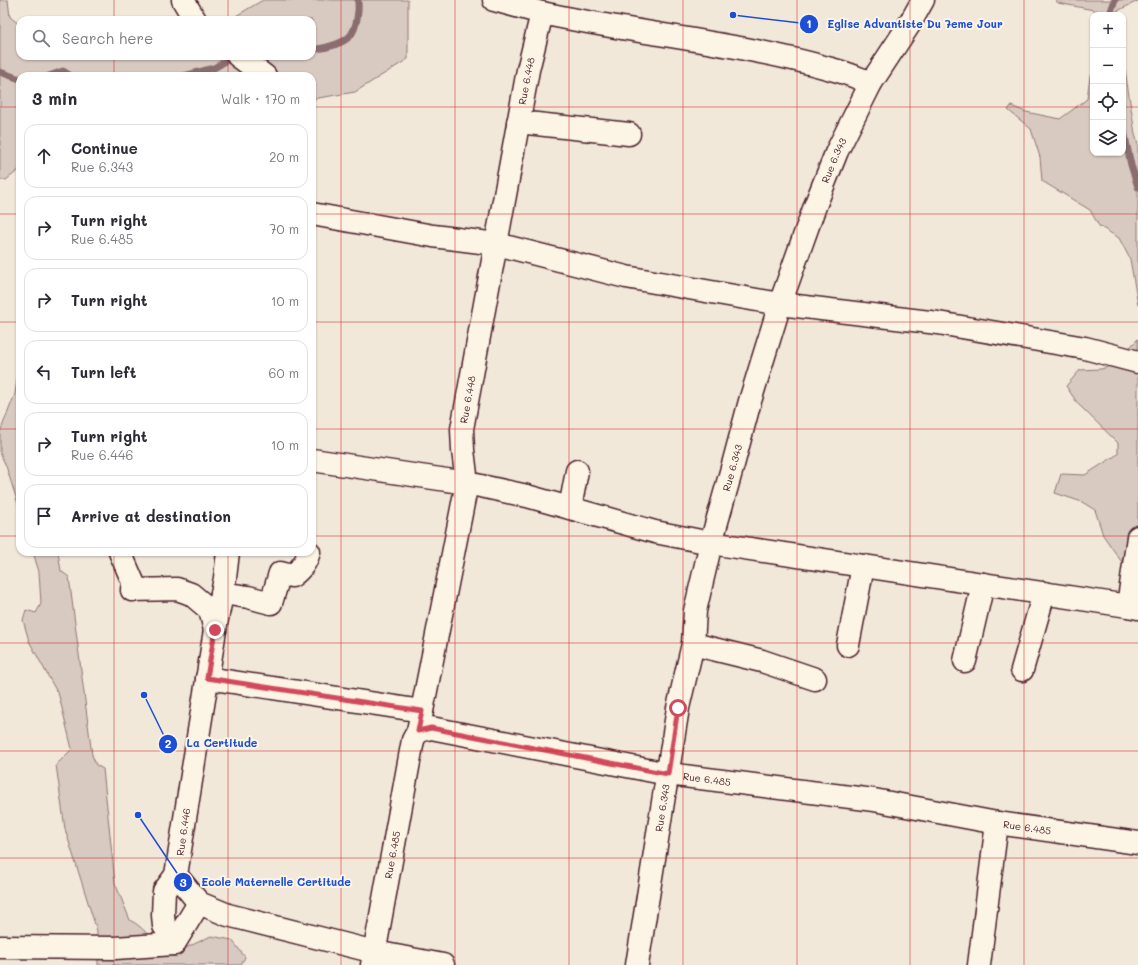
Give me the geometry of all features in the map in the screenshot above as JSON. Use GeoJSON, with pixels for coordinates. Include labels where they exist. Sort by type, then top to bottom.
{"type":"FeatureCollection","features":[{"type":"Feature","properties":{"kind":"street"},"geometry":{"type":"LineString","coordinates":[[183,0],[193,16]]}},
{"type":"Feature","properties":{"kind":"street"},"geometry":{"type":"LineString","coordinates":[[494,0],[542,13],[584,22],[723,45],[772,55],[832,69],[871,83]]}},
{"type":"Feature","properties":{"kind":"street","name":"Rue 6.343"},"geometry":{"type":"LineString","coordinates":[[637,965],[678,708],[693,644],[695,611],[711,543],[750,401],[780,304],[815,206],[837,151],[871,83],[909,25],[923,0]]}},
{"type":"Feature","properties":{"kind":"street","name":"Rue 6.448"},"geometry":{"type":"LineString","coordinates":[[420,721],[467,483],[462,429],[528,70],[542,13]]}},
{"type":"Feature","properties":{"kind":"street"},"geometry":{"type":"LineString","coordinates":[[243,60],[260,72]]}},
{"type":"Feature","properties":{"kind":"street"},"geometry":{"type":"LineString","coordinates":[[518,122],[629,134]]}},
{"type":"Feature","properties":{"kind":"street"},"geometry":{"type":"LineString","coordinates":[[316,215],[433,236],[497,244],[626,276],[780,304],[938,323],[1085,348],[1138,362]]}},
{"type":"Feature","properties":{"kind":"street"},"geometry":{"type":"LineString","coordinates":[[316,461],[467,483],[570,508],[655,532],[711,543],[1133,607],[1138,537]]}},
{"type":"Feature","properties":{"kind":"street"},"geometry":{"type":"LineString","coordinates":[[570,508],[577,471]]}},
{"type":"Feature","properties":{"kind":"street"},"geometry":{"type":"LineString","coordinates":[[122,556],[133,582],[132,590],[177,588],[190,594],[210,610],[215,630]]}},
{"type":"Feature","properties":{"kind":"street","name":"Rue 6.446"},"geometry":{"type":"LineString","coordinates":[[176,875],[227,556]]}},
{"type":"Feature","properties":{"kind":"street"},"geometry":{"type":"LineString","coordinates":[[190,594],[212,582],[248,597],[272,603],[280,573],[292,576],[299,571],[308,556]]}},
{"type":"Feature","properties":{"kind":"street"},"geometry":{"type":"LineString","coordinates":[[848,645],[863,566]]}},
{"type":"Feature","properties":{"kind":"street"},"geometry":{"type":"LineString","coordinates":[[965,661],[983,584]]}},
{"type":"Feature","properties":{"kind":"street"},"geometry":{"type":"LineString","coordinates":[[1022,670],[1044,593]]}},
{"type":"Feature","properties":{"kind":"street"},"geometry":{"type":"LineString","coordinates":[[693,644],[762,661],[815,679]]}},
{"type":"Feature","properties":{"kind":"street"},"geometry":{"type":"LineString","coordinates":[[207,678],[420,721]]}},
{"type":"Feature","properties":{"kind":"street","name":"Rue 6.485"},"geometry":{"type":"LineString","coordinates":[[373,959],[413,740],[420,721],[431,728],[668,774],[874,800],[997,823],[1138,843]]}},
{"type":"Feature","properties":{"kind":"street"},"geometry":{"type":"LineString","coordinates":[[979,965],[997,823]]}},
{"type":"Feature","properties":{"kind":"street"},"geometry":{"type":"LineString","coordinates":[[174,944],[169,932],[164,926],[163,915],[164,891],[176,875],[199,903],[228,915],[373,959],[443,965]]}},
{"type":"Feature","properties":{"kind":"street"},"geometry":{"type":"LineString","coordinates":[[163,915],[199,903]]}},
{"type":"Feature","properties":{"kind":"street"},"geometry":{"type":"LineString","coordinates":[[174,944],[199,903]]}},
{"type":"Feature","properties":{"kind":"street"},"geometry":{"type":"LineString","coordinates":[[0,947],[115,948],[174,944]]}},
{"type":"Feature","properties":{"kind":"shaded area"},"geometry":{"type":"Polygon","coordinates":[[[0,0],[8,0],[10,17],[16,22],[16,60],[316,60],[316,16],[236,16],[263,0],[408,0],[408,59],[355,92],[316,98],[316,72],[16,72],[16,172],[6,180],[0,180],[0,0]]]}},
{"type":"Feature","properties":{"kind":"shaded area"},"geometry":{"type":"Polygon","coordinates":[[[1055,0],[1138,0],[1115,12],[1104,12],[1058,3],[1055,0]]]}},
{"type":"Feature","properties":{"kind":"shaded area"},"geometry":{"type":"Polygon","coordinates":[[[1090,76],[1090,156],[1126,156],[1126,76],[1138,145],[1138,305],[1130,259],[1119,238],[1099,226],[1090,210],[1042,181],[1040,157],[1031,129],[1008,110],[1011,106],[1026,112],[1060,119],[1087,99],[1090,76]]]}},
{"type":"Feature","properties":{"kind":"shaded area"},"geometry":{"type":"Polygon","coordinates":[[[1138,339],[1138,555],[1121,561],[1103,535],[1095,510],[1082,502],[1055,493],[1061,474],[1085,475],[1118,454],[1118,443],[1078,404],[1066,386],[1080,370],[1101,369],[1111,366],[1138,339]]]}},
{"type":"Feature","properties":{"kind":"shaded area"},"geometry":{"type":"Polygon","coordinates":[[[16,387],[16,497],[6,466],[0,453],[0,432],[15,394],[16,387]]]}},
{"type":"Feature","properties":{"kind":"shaded area"},"geometry":{"type":"Polygon","coordinates":[[[34,556],[59,556],[61,571],[69,577],[92,755],[96,765],[103,769],[115,883],[130,920],[171,955],[211,936],[232,940],[245,957],[241,965],[98,965],[97,931],[65,829],[56,765],[72,749],[59,696],[29,641],[23,620],[26,610],[36,613],[41,604],[39,572],[34,556]]]}},
{"type":"Feature","properties":{"kind":"waterway"},"geometry":{"type":"LineString","coordinates":[[316,49],[337,44],[350,36],[357,19],[358,0]]}},
{"type":"Feature","properties":{"kind":"waterway"},"geometry":{"type":"LineString","coordinates":[[1111,12],[1115,0]]}},
{"type":"Feature","properties":{"kind":"waterway"},"geometry":{"type":"LineString","coordinates":[[199,72],[214,68],[227,60]]}},
{"type":"Feature","properties":{"kind":"waterway"},"geometry":{"type":"LineString","coordinates":[[0,72],[16,78]]}},
{"type":"Feature","properties":{"kind":"waterway"},"geometry":{"type":"LineString","coordinates":[[60,72],[65,72]]}},
{"type":"Feature","properties":{"kind":"waterway"},"geometry":{"type":"LineString","coordinates":[[1126,141],[1138,187]]}},
{"type":"Feature","properties":{"kind":"place","name":"Eglise Advantiste Du 7eme Jour"},"geometry":{"type":"Point","coordinates":[733,15]}},
{"type":"Feature","properties":{"kind":"place","name":"La Certitude"},"geometry":{"type":"Point","coordinates":[144,695]}},
{"type":"Feature","properties":{"kind":"place","name":"Ecole Maternelle Certitude"},"geometry":{"type":"Point","coordinates":[138,815]}},
{"type":"Feature","properties":{"kind":"route"},"geometry":{"type":"LineString","coordinates":[[215,630],[207,678],[422,711],[418,731],[431,728],[668,774],[678,708]]}}]}
